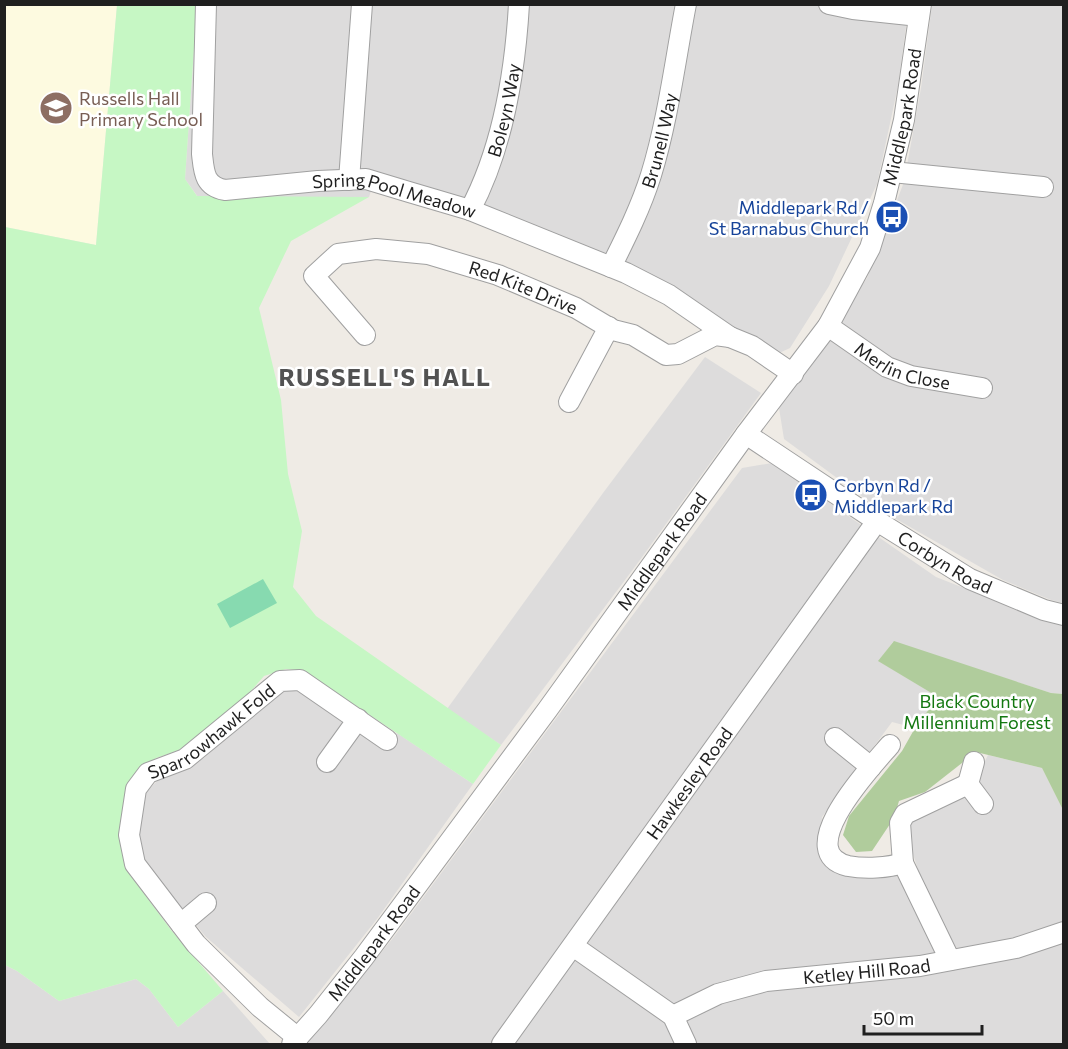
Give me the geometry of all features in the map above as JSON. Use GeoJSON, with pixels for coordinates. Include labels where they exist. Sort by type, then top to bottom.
{"type":"FeatureCollection","features":[{"type":"Feature","properties":{"kind":"street","name":"Spring Pool Meadow"},"geometry":{"type":"LineString","coordinates":[[206,4],[202,154],[204,171],[208,181],[215,188],[225,190],[366,179],[470,210],[611,267],[669,295],[730,337]]}},
{"type":"Feature","properties":{"kind":"street"},"geometry":{"type":"LineString","coordinates":[[350,180],[362,4]]}},
{"type":"Feature","properties":{"kind":"street","name":"Boleyn Way"},"geometry":{"type":"LineString","coordinates":[[470,210],[482,187],[505,110],[519,4]]}},
{"type":"Feature","properties":{"kind":"street","name":"Brunell Way"},"geometry":{"type":"LineString","coordinates":[[611,267],[633,224],[651,176],[661,139],[686,4]]}},
{"type":"Feature","properties":{"kind":"street"},"geometry":{"type":"LineString","coordinates":[[829,4],[852,9],[920,10]]}},
{"type":"Feature","properties":{"kind":"street","name":"Middlepark Road"},"geometry":{"type":"LineString","coordinates":[[295,1041],[363,957],[548,709],[746,434],[828,326],[870,248],[904,120],[920,10]]}},
{"type":"Feature","properties":{"kind":"street"},"geometry":{"type":"LineString","coordinates":[[892,172],[1043,187]]}},
{"type":"Feature","properties":{"kind":"street","name":"Red Kite Drive"},"geometry":{"type":"LineString","coordinates":[[365,334],[314,276],[338,254],[376,249],[428,254],[498,275],[576,308],[609,327],[633,335],[666,355],[678,354],[715,335],[730,337]]}},
{"type":"Feature","properties":{"kind":"street","name":"Merlin Close"},"geometry":{"type":"LineString","coordinates":[[828,326],[887,367],[911,376],[982,388]]}},
{"type":"Feature","properties":{"kind":"street"},"geometry":{"type":"LineString","coordinates":[[569,402],[609,327]]}},
{"type":"Feature","properties":{"kind":"street"},"geometry":{"type":"LineString","coordinates":[[730,337],[752,346],[793,374]]}},
{"type":"Feature","properties":{"kind":"street","name":"Corbyn Road"},"geometry":{"type":"LineString","coordinates":[[746,434],[877,521],[970,579],[1044,610],[1064,615]]}},
{"type":"Feature","properties":{"kind":"street","name":"Hawkesley Road"},"geometry":{"type":"LineString","coordinates":[[502,1044],[877,521]]}},
{"type":"Feature","properties":{"kind":"street","name":"Sparrowhawk Fold"},"geometry":{"type":"LineString","coordinates":[[295,1041],[196,944],[135,864],[129,835],[136,789],[148,773],[185,759],[280,681],[300,680],[387,740]]}},
{"type":"Feature","properties":{"kind":"street"},"geometry":{"type":"LineString","coordinates":[[327,762],[358,720]]}},
{"type":"Feature","properties":{"kind":"street"},"geometry":{"type":"LineString","coordinates":[[835,738],[871,767]]}},
{"type":"Feature","properties":{"kind":"street"},"geometry":{"type":"LineString","coordinates":[[890,745],[840,810],[829,829],[827,838],[830,855],[837,863],[857,868],[894,866],[903,863]]}},
{"type":"Feature","properties":{"kind":"street"},"geometry":{"type":"LineString","coordinates":[[950,960],[903,863],[900,823],[905,814],[968,784],[974,762]]}},
{"type":"Feature","properties":{"kind":"street"},"geometry":{"type":"LineString","coordinates":[[968,784],[983,804]]}},
{"type":"Feature","properties":{"kind":"street"},"geometry":{"type":"LineString","coordinates":[[181,924],[206,903]]}},
{"type":"Feature","properties":{"kind":"street","name":"Ketley Hill Road"},"geometry":{"type":"LineString","coordinates":[[674,1016],[718,994],[766,981],[856,973],[950,960],[1016,948],[1064,932]]}},
{"type":"Feature","properties":{"kind":"street"},"geometry":{"type":"LineString","coordinates":[[573,946],[674,1016],[686,1044]]}},
{"type":"Feature","properties":{"kind":"shaded area","name":"Russells Hall Primary School"},"geometry":{"type":"Polygon","coordinates":[[[4,5],[117,5],[96,245],[5,227],[4,5]]]}},
{"type":"Feature","properties":{"kind":"shaded area"},"geometry":{"type":"Polygon","coordinates":[[[197,5],[909,5],[898,86],[877,184],[829,286],[790,348],[777,354],[673,288],[377,173],[369,197],[198,197],[185,179],[197,5]]]}},
{"type":"Feature","properties":{"kind":"shaded area"},"geometry":{"type":"Polygon","coordinates":[[[932,5],[1063,5],[1063,603],[1003,580],[882,511],[784,439],[779,408],[867,278],[904,182],[921,88],[932,5]]]}},
{"type":"Feature","properties":{"kind":"shaded area"},"geometry":{"type":"Polygon","coordinates":[[[705,357],[761,393],[637,564],[501,745],[447,709],[603,493],[705,357]]]}},
{"type":"Feature","properties":{"kind":"shaded area"},"geometry":{"type":"Polygon","coordinates":[[[772,463],[936,577],[1063,625],[1063,694],[1051,693],[893,642],[879,661],[938,697],[915,728],[892,722],[822,817],[820,848],[824,863],[845,875],[894,873],[908,889],[923,886],[905,828],[915,814],[976,779],[988,755],[1042,768],[1063,810],[1063,1044],[304,1044],[316,1033],[393,938],[742,468],[772,463]]]}},
{"type":"Feature","properties":{"kind":"shaded area"},"geometry":{"type":"Polygon","coordinates":[[[292,686],[385,749],[397,733],[473,784],[377,919],[299,1017],[206,937],[143,861],[138,841],[143,795],[157,781],[204,758],[282,688],[292,686]]]}},
{"type":"Feature","properties":{"kind":"shaded area"},"geometry":{"type":"Polygon","coordinates":[[[5,965],[59,1001],[136,979],[149,989],[178,1027],[223,991],[270,1044],[5,1044],[5,965]]]}},
{"type":"Feature","properties":{"kind":"green space"},"geometry":{"type":"Polygon","coordinates":[[[117,5],[197,5],[185,179],[197,196],[369,197],[291,241],[259,308],[281,400],[288,474],[302,531],[293,587],[316,616],[501,745],[473,784],[304,671],[286,669],[264,676],[244,699],[188,747],[156,758],[136,772],[127,788],[123,807],[122,836],[125,868],[171,930],[223,991],[178,1027],[149,989],[136,979],[59,1001],[5,965],[5,227],[96,245],[117,5]]]}},
{"type":"Feature","properties":{"kind":"green space"},"geometry":{"type":"Polygon","coordinates":[[[263,579],[277,603],[230,628],[217,604],[263,579]]]}},
{"type":"Feature","properties":{"kind":"green space","name":"Black Country Millennium Forest"},"geometry":{"type":"Polygon","coordinates":[[[894,641],[1051,693],[1063,694],[1063,810],[1042,768],[976,752],[925,792],[899,801],[894,818],[872,851],[856,852],[843,835],[849,816],[902,751],[915,728],[938,697],[878,661],[894,641]]]}},
{"type":"Feature","properties":{"kind":"place","name":"Russells Hall Primary School"},"geometry":{"type":"Point","coordinates":[56,108]}},
{"type":"Feature","properties":{"kind":"place","name":"Middlepark Rd / St Barnabus Church"},"geometry":{"type":"Point","coordinates":[892,217]}},
{"type":"Feature","properties":{"kind":"place","name":"Corbyn Rd / Middlepark Rd"},"geometry":{"type":"Point","coordinates":[811,495]}},
{"type":"Feature","properties":{"kind":"district","name":"RUSSELL'S HALL"},"geometry":{"type":"Point","coordinates":[385,376]}}]}
